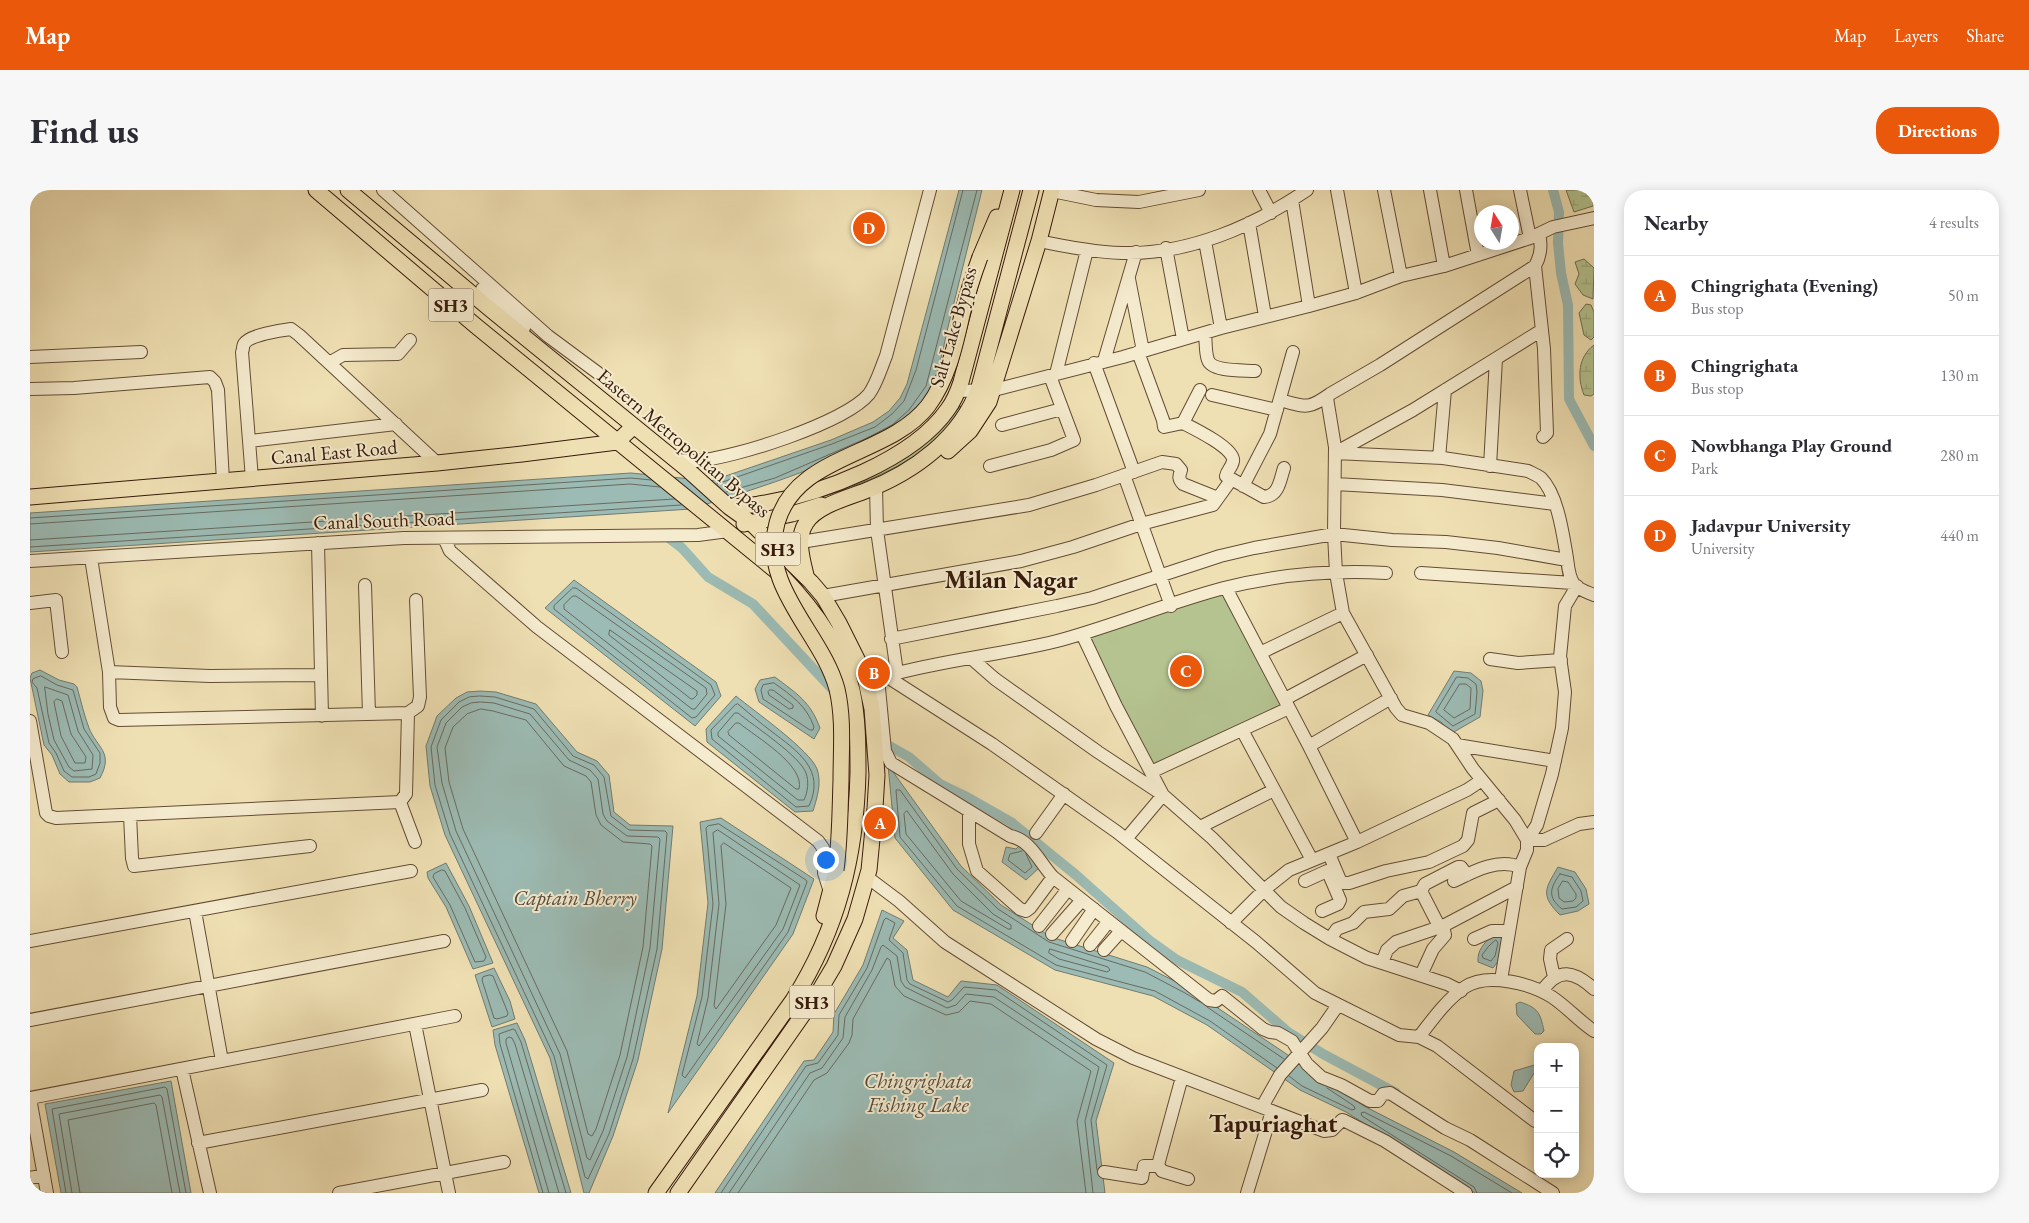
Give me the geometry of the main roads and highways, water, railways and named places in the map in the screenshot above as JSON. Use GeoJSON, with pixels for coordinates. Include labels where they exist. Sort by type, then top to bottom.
{"type":"FeatureCollection","features":[{"type":"Feature","properties":{"kind":"main road","name":"Eastern Metropolitan Bypass"},"geometry":{"type":"LineString","coordinates":[[316,190],[461,314],[781,575],[794,588],[818,620],[844,666],[852,689],[858,741],[856,821],[841,871],[827,936],[803,984],[656,1193]]}},
{"type":"Feature","properties":{"kind":"main road","name":"Eastern Metropolitan Bypass"},"geometry":{"type":"LineString","coordinates":[[348,190],[682,465],[724,503],[750,522],[806,576],[823,596],[851,645],[882,677],[877,710],[872,841],[868,873],[855,920],[834,966],[818,993],[678,1193]]}},
{"type":"Feature","properties":{"kind":"main road"},"geometry":{"type":"LineString","coordinates":[[841,871],[839,845],[841,709],[836,686],[829,668],[793,607],[780,578],[774,553],[777,521],[793,492],[804,481],[832,464],[905,427],[927,407],[942,382],[950,362],[969,289],[980,257],[1010,190]]}},
{"type":"Feature","properties":{"kind":"main road","name":"Salt Lake Bypass"},"geometry":{"type":"LineString","coordinates":[[724,503],[757,505],[789,498],[836,482],[876,466],[913,444],[927,432],[948,409],[958,391],[1010,190]]}},
{"type":"Feature","properties":{"kind":"main road","name":"Salt Lake Bypass"},"geometry":{"type":"LineString","coordinates":[[806,576],[800,553],[804,525],[810,517],[844,497],[876,486],[902,473],[939,447],[964,420],[977,392],[1031,190]]}},
{"type":"Feature","properties":{"kind":"main road","name":"Salt Lake Bypass"},"geometry":{"type":"LineString","coordinates":[[929,455],[949,450],[970,431],[990,402],[1039,241],[1052,190]]}},
{"type":"Feature","properties":{"kind":"main road"},"geometry":{"type":"LineString","coordinates":[[618,442],[634,426]]}},
{"type":"Feature","properties":{"kind":"main road","name":"Canal East Road"},"geometry":{"type":"LineString","coordinates":[[30,497],[438,463],[618,442]]}},
{"type":"Feature","properties":{"kind":"main road"},"geometry":{"type":"LineString","coordinates":[[728,531],[750,522],[792,514],[844,497]]}},
{"type":"Feature","properties":{"kind":"main road"},"geometry":{"type":"LineString","coordinates":[[715,520],[724,503]]}},
{"type":"Feature","properties":{"kind":"main road","name":"Eastern Metropolitan Bypass"},"geometry":{"type":"LineString","coordinates":[[803,984],[808,957],[830,892],[841,871]]}},
{"type":"Feature","properties":{"kind":"water"},"geometry":{"type":"Polygon","coordinates":[[[959,190],[982,190],[939,365],[931,389],[915,410],[890,430],[859,448],[823,464],[787,478],[691,509],[30,552],[30,513],[631,473],[711,481],[831,440],[873,422],[889,411],[900,398],[907,384],[959,190]]]}},
{"type":"Feature","properties":{"kind":"water"},"geometry":{"type":"Polygon","coordinates":[[[574,580],[716,682],[721,696],[695,726],[545,608],[574,580]]]}},
{"type":"Feature","properties":{"kind":"water"},"geometry":{"type":"Polygon","coordinates":[[[40,670],[77,687],[89,728],[105,756],[104,769],[100,778],[90,782],[69,782],[60,774],[52,755],[44,745],[30,678],[32,673],[40,670]]]}},
{"type":"Feature","properties":{"kind":"water"},"geometry":{"type":"Polygon","coordinates":[[[1454,671],[1471,673],[1481,681],[1483,691],[1480,717],[1452,733],[1441,722],[1428,715],[1454,671]]]}},
{"type":"Feature","properties":{"kind":"water"},"geometry":{"type":"Polygon","coordinates":[[[775,677],[802,699],[812,711],[820,728],[814,739],[759,702],[755,689],[760,680],[775,677]]]}},
{"type":"Feature","properties":{"kind":"water","name":"Captain Bherry"},"geometry":{"type":"Polygon","coordinates":[[[467,692],[496,692],[536,704],[577,752],[597,761],[609,775],[614,812],[630,825],[673,826],[662,949],[638,1060],[613,1136],[589,1193],[584,1193],[550,1058],[445,835],[430,786],[426,746],[437,716],[456,698],[467,692]]]}},
{"type":"Feature","properties":{"kind":"water"},"geometry":{"type":"Polygon","coordinates":[[[736,696],[793,742],[812,761],[817,769],[819,780],[813,811],[795,812],[707,742],[706,729],[736,696]]]}},
{"type":"Feature","properties":{"kind":"water"},"geometry":{"type":"Polygon","coordinates":[[[888,765],[961,866],[1001,905],[1051,937],[1147,967],[1188,988],[1364,1106],[1454,1152],[1522,1193],[1475,1193],[1346,1112],[1300,1090],[1207,1025],[1153,996],[1055,970],[953,910],[895,838],[888,765]]]}},
{"type":"Feature","properties":{"kind":"water"},"geometry":{"type":"Polygon","coordinates":[[[721,818],[814,879],[793,934],[668,1113],[697,996],[708,903],[700,822],[721,818]]]}},
{"type":"Feature","properties":{"kind":"water"},"geometry":{"type":"Polygon","coordinates":[[[1022,843],[1039,868],[1026,880],[1002,862],[1006,847],[1016,849],[1022,843]]]}},
{"type":"Feature","properties":{"kind":"water"},"geometry":{"type":"Polygon","coordinates":[[[446,863],[469,906],[493,963],[473,969],[446,907],[428,878],[427,872],[446,863]]]}},
{"type":"Feature","properties":{"kind":"water"},"geometry":{"type":"Polygon","coordinates":[[[1558,867],[1575,872],[1586,889],[1589,904],[1578,911],[1560,915],[1549,902],[1547,897],[1548,887],[1558,867]]]}},
{"type":"Feature","properties":{"kind":"water","name":"Chingrighata Fishing Lake"},"geometry":{"type":"Polygon","coordinates":[[[882,910],[904,921],[893,938],[907,950],[913,980],[948,997],[961,981],[997,985],[1114,1063],[1096,1121],[1105,1193],[715,1193],[804,1061],[814,1060],[833,1032],[834,1014],[863,965],[882,910]]]}},
{"type":"Feature","properties":{"kind":"water"},"geometry":{"type":"Polygon","coordinates":[[[1491,936],[1504,937],[1500,959],[1493,968],[1478,962],[1480,951],[1491,936]]]}},
{"type":"Feature","properties":{"kind":"water"},"geometry":{"type":"Polygon","coordinates":[[[494,968],[510,1001],[515,1019],[492,1027],[475,975],[494,968]]]}},
{"type":"Feature","properties":{"kind":"water"},"geometry":{"type":"Polygon","coordinates":[[[1520,1002],[1531,1006],[1539,1015],[1544,1031],[1541,1034],[1535,1034],[1517,1015],[1516,1004],[1520,1002]]]}},
{"type":"Feature","properties":{"kind":"water"},"geometry":{"type":"Polygon","coordinates":[[[517,1023],[525,1040],[571,1193],[539,1193],[495,1045],[493,1030],[517,1023]]]}},
{"type":"Feature","properties":{"kind":"water"},"geometry":{"type":"Polygon","coordinates":[[[1534,1065],[1534,1073],[1523,1091],[1514,1092],[1511,1085],[1514,1071],[1534,1065]]]}},
{"type":"Feature","properties":{"kind":"water"},"geometry":{"type":"Polygon","coordinates":[[[171,1081],[191,1193],[61,1193],[45,1104],[171,1081]]]}},
{"type":"Feature","properties":{"kind":"waterway"},"geometry":{"type":"LineString","coordinates":[[1553,190],[1559,212],[1558,243],[1561,273],[1568,305],[1569,399],[1594,446]]}},
{"type":"Feature","properties":{"kind":"waterway"},"geometry":{"type":"LineString","coordinates":[[665,535],[682,548],[708,577],[753,604],[836,693]]}},
{"type":"Feature","properties":{"kind":"waterway"},"geometry":{"type":"LineString","coordinates":[[880,738],[886,744],[909,757],[940,784],[1011,822],[1076,875],[1149,940],[1177,960],[1242,992],[1288,1032],[1323,1054],[1396,1093]]}},
{"type":"Feature","properties":{"kind":"place","name":"Jadavpur University"},"geometry":{"type":"Point","coordinates":[869,228]}},
{"type":"Feature","properties":{"kind":"place","name":"Nowbhanga Play Ground"},"geometry":{"type":"Point","coordinates":[1186,671]}},
{"type":"Feature","properties":{"kind":"place","name":"Chingrighata"},"geometry":{"type":"Point","coordinates":[874,673]}},
{"type":"Feature","properties":{"kind":"place","name":"Chingrighata (Evening)"},"geometry":{"type":"Point","coordinates":[880,823]}},
{"type":"Feature","properties":{"kind":"district","name":"Milan Nagar"},"geometry":{"type":"Point","coordinates":[1011,579]}},
{"type":"Feature","properties":{"kind":"district","name":"Tapuriaghat"},"geometry":{"type":"Point","coordinates":[1273,1123]}}]}
